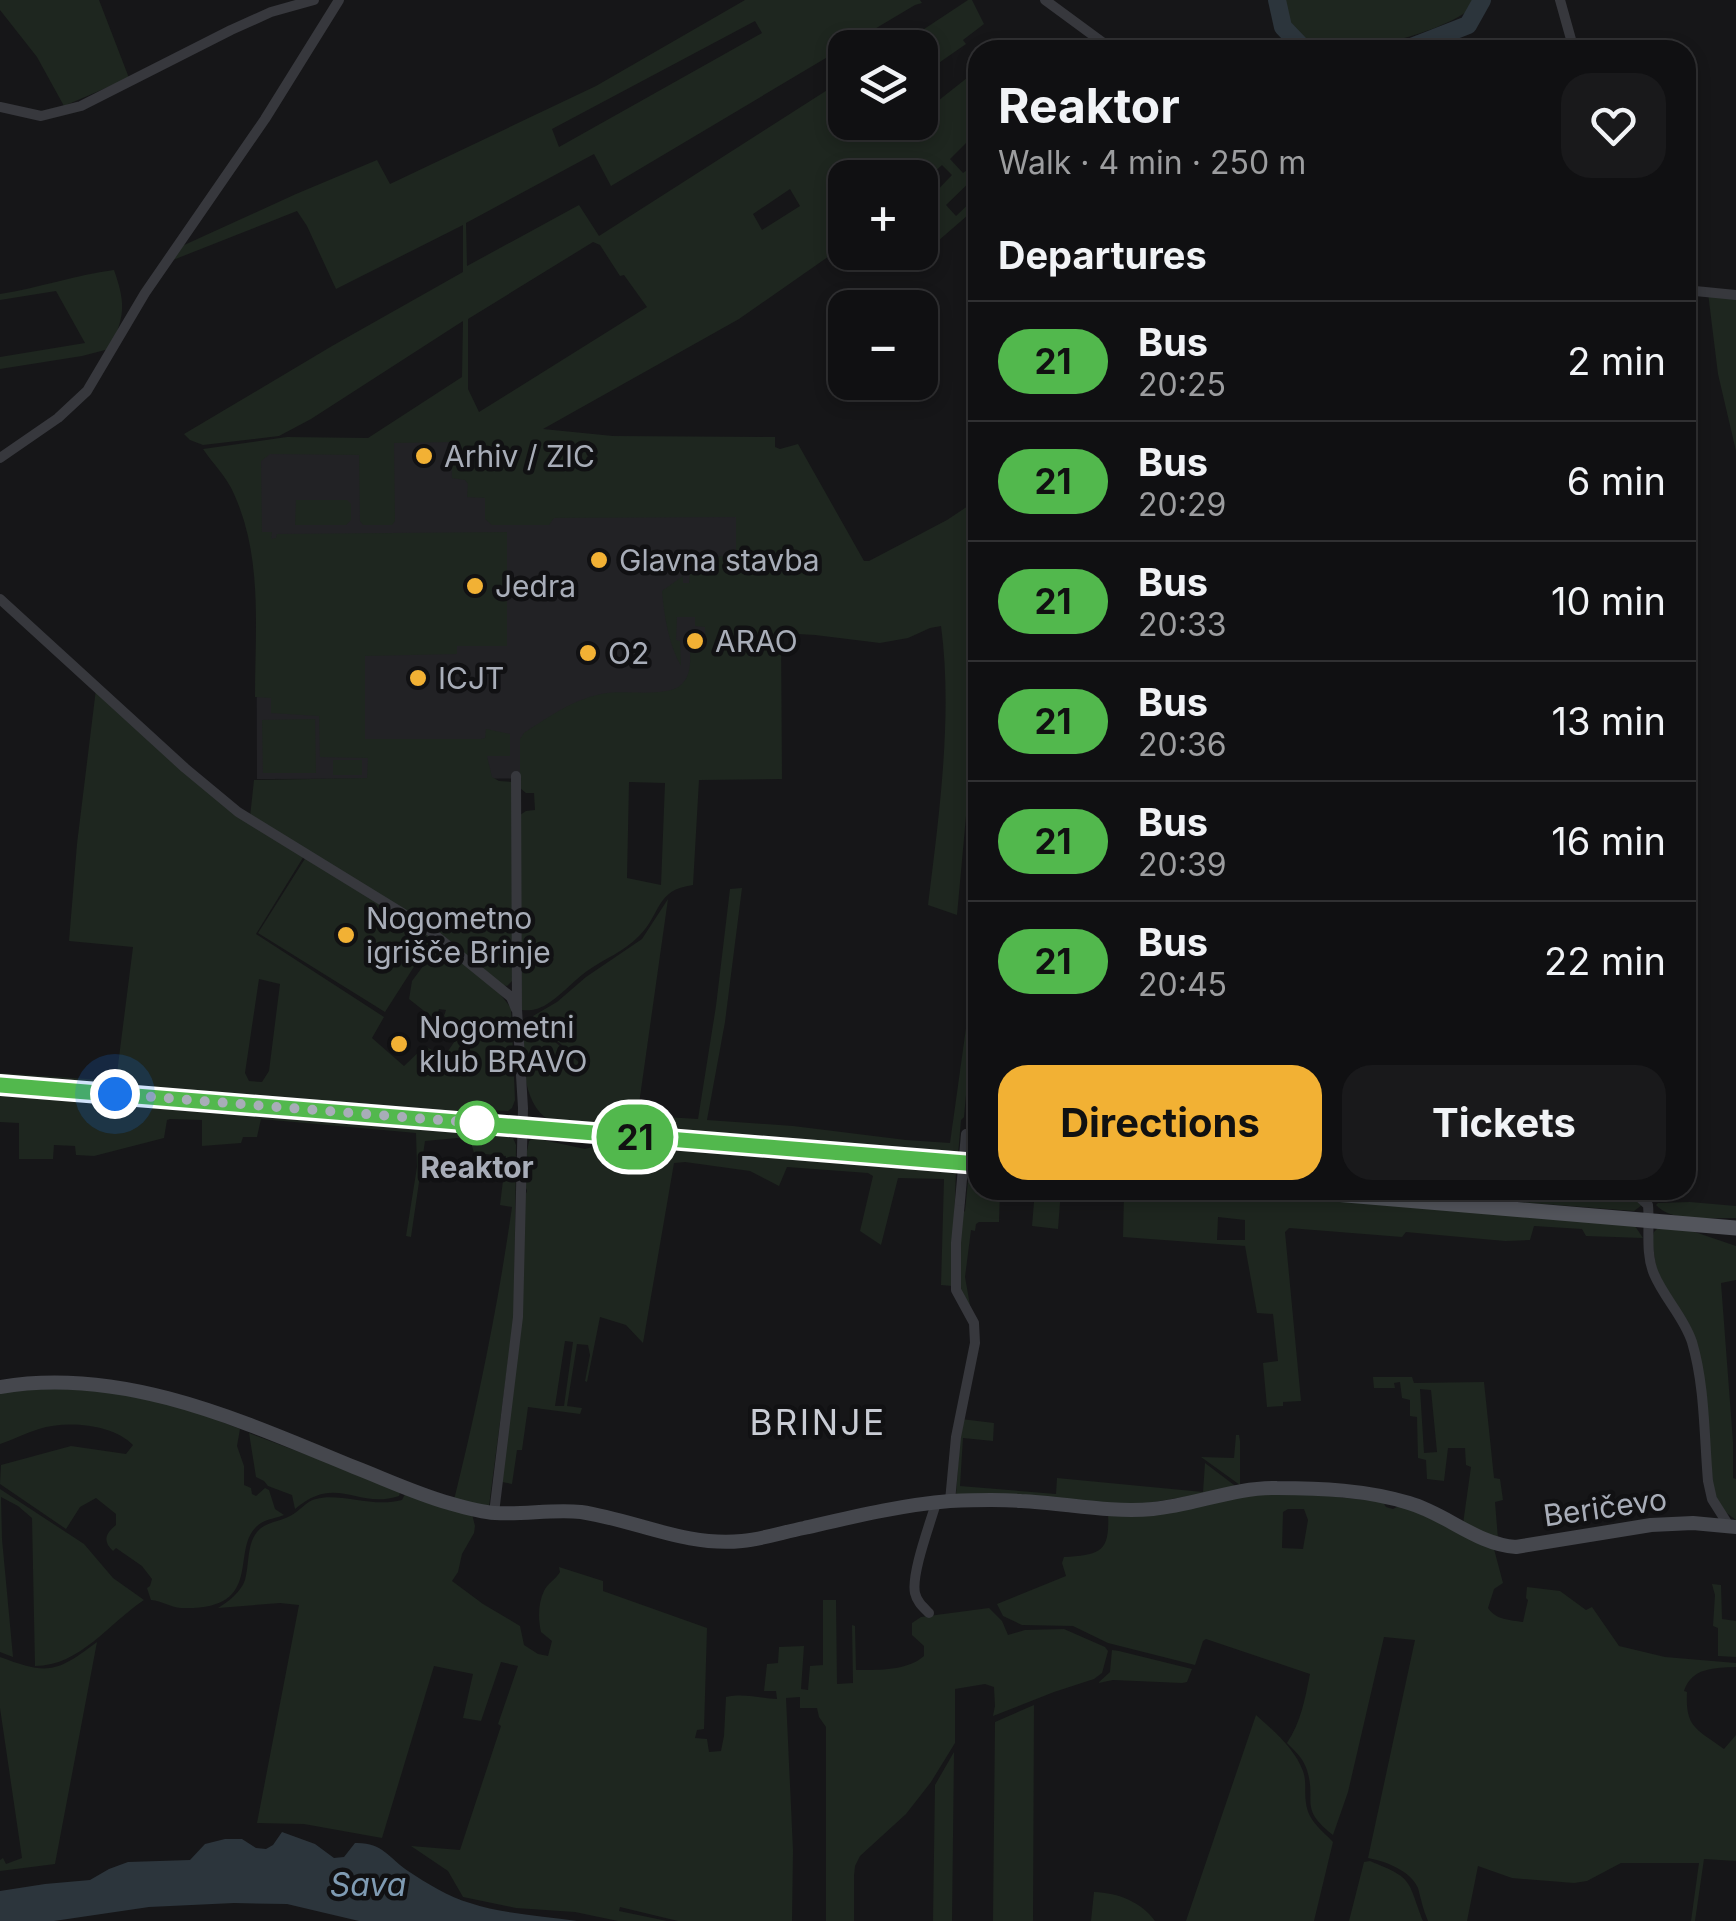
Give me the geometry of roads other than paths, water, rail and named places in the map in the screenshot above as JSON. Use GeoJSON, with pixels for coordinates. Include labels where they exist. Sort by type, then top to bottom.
{"type":"FeatureCollection","features":[{"type":"Feature","properties":{"kind":"main road"},"geometry":{"type":"LineString","coordinates":[[0,1085],[968,1163]]}},
{"type":"Feature","properties":{"kind":"main road"},"geometry":{"type":"LineString","coordinates":[[1404,1200],[1736,1228]]}},
{"type":"Feature","properties":{"kind":"street"},"geometry":{"type":"LineString","coordinates":[[0,107],[40,116],[69,110],[257,18],[314,0]]}},
{"type":"Feature","properties":{"kind":"street"},"geometry":{"type":"LineString","coordinates":[[0,458],[58,418],[87,391],[145,293],[265,119],[339,0]]}},
{"type":"Feature","properties":{"kind":"street"},"geometry":{"type":"LineString","coordinates":[[1045,0],[1099,40]]}},
{"type":"Feature","properties":{"kind":"street"},"geometry":{"type":"LineString","coordinates":[[1560,0],[1571,40]]}},
{"type":"Feature","properties":{"kind":"street"},"geometry":{"type":"LineString","coordinates":[[1696,291],[1736,295]]}},
{"type":"Feature","properties":{"kind":"street"},"geometry":{"type":"LineString","coordinates":[[0,600],[211,790],[264,829],[425,927],[510,998],[517,1010]]}},
{"type":"Feature","properties":{"kind":"street"},"geometry":{"type":"LineString","coordinates":[[494,1513],[518,1317],[522,1127],[516,776]]}},
{"type":"Feature","properties":{"kind":"street"},"geometry":{"type":"LineString","coordinates":[[929,1613],[914,1590],[914,1576],[943,1502],[974,1344],[974,1323],[956,1290],[956,1243],[966,1134]]}},
{"type":"Feature","properties":{"kind":"street"},"geometry":{"type":"LineString","coordinates":[[1644,1200],[1648,1205],[1653,1272],[1687,1329],[1697,1361],[1712,1499],[1732,1526]]}},
{"type":"Feature","properties":{"kind":"street"},"geometry":{"type":"LineString","coordinates":[[0,1387],[35,1381],[80,1383],[159,1395],[220,1412],[446,1502],[494,1513],[583,1512],[673,1536],[711,1541],[743,1541],[943,1502]]}},
{"type":"Feature","properties":{"kind":"street","name":"Beričevo"},"geometry":{"type":"LineString","coordinates":[[943,1502],[1020,1501],[1153,1509],[1272,1487],[1348,1491],[1409,1503],[1484,1540],[1516,1547],[1650,1524],[1732,1526]]}},
{"type":"Feature","properties":{"kind":"water","name":"Sava"},"geometry":{"type":"Polygon","coordinates":[[[282,1832],[315,1844],[334,1858],[344,1857],[355,1843],[372,1845],[430,1885],[470,1903],[577,1921],[359,1921],[287,1904],[234,1903],[149,1907],[54,1921],[0,1921],[0,1891],[90,1880],[128,1862],[190,1860],[205,1844],[225,1839],[242,1839],[266,1849],[282,1832]]]}},
{"type":"Feature","properties":{"kind":"waterway"},"geometry":{"type":"LineString","coordinates":[[1277,0],[1283,27],[1295,40]]}},
{"type":"Feature","properties":{"kind":"waterway"},"geometry":{"type":"LineString","coordinates":[[1430,40],[1468,25],[1482,0]]}},
{"type":"Feature","properties":{"kind":"place","name":"Arhiv / ZIC"},"geometry":{"type":"Point","coordinates":[424,456]}},
{"type":"Feature","properties":{"kind":"place","name":"Glavna stavba"},"geometry":{"type":"Point","coordinates":[599,560]}},
{"type":"Feature","properties":{"kind":"place","name":"Jedra"},"geometry":{"type":"Point","coordinates":[475,586]}},
{"type":"Feature","properties":{"kind":"place","name":"ARAO"},"geometry":{"type":"Point","coordinates":[695,641]}},
{"type":"Feature","properties":{"kind":"place","name":"O2"},"geometry":{"type":"Point","coordinates":[588,653]}},
{"type":"Feature","properties":{"kind":"place","name":"ICJT"},"geometry":{"type":"Point","coordinates":[418,678]}},
{"type":"Feature","properties":{"kind":"place","name":"Nogometno igrišče Brinje"},"geometry":{"type":"Point","coordinates":[346,935]}},
{"type":"Feature","properties":{"kind":"place","name":"Nogometni klub BRAVO"},"geometry":{"type":"Point","coordinates":[399,1044]}},
{"type":"Feature","properties":{"kind":"place","name":"Reaktor"},"geometry":{"type":"Point","coordinates":[477,1123]}},
{"type":"Feature","properties":{"kind":"district","name":"BRINJE"},"geometry":{"type":"Point","coordinates":[818,1422]}}]}
